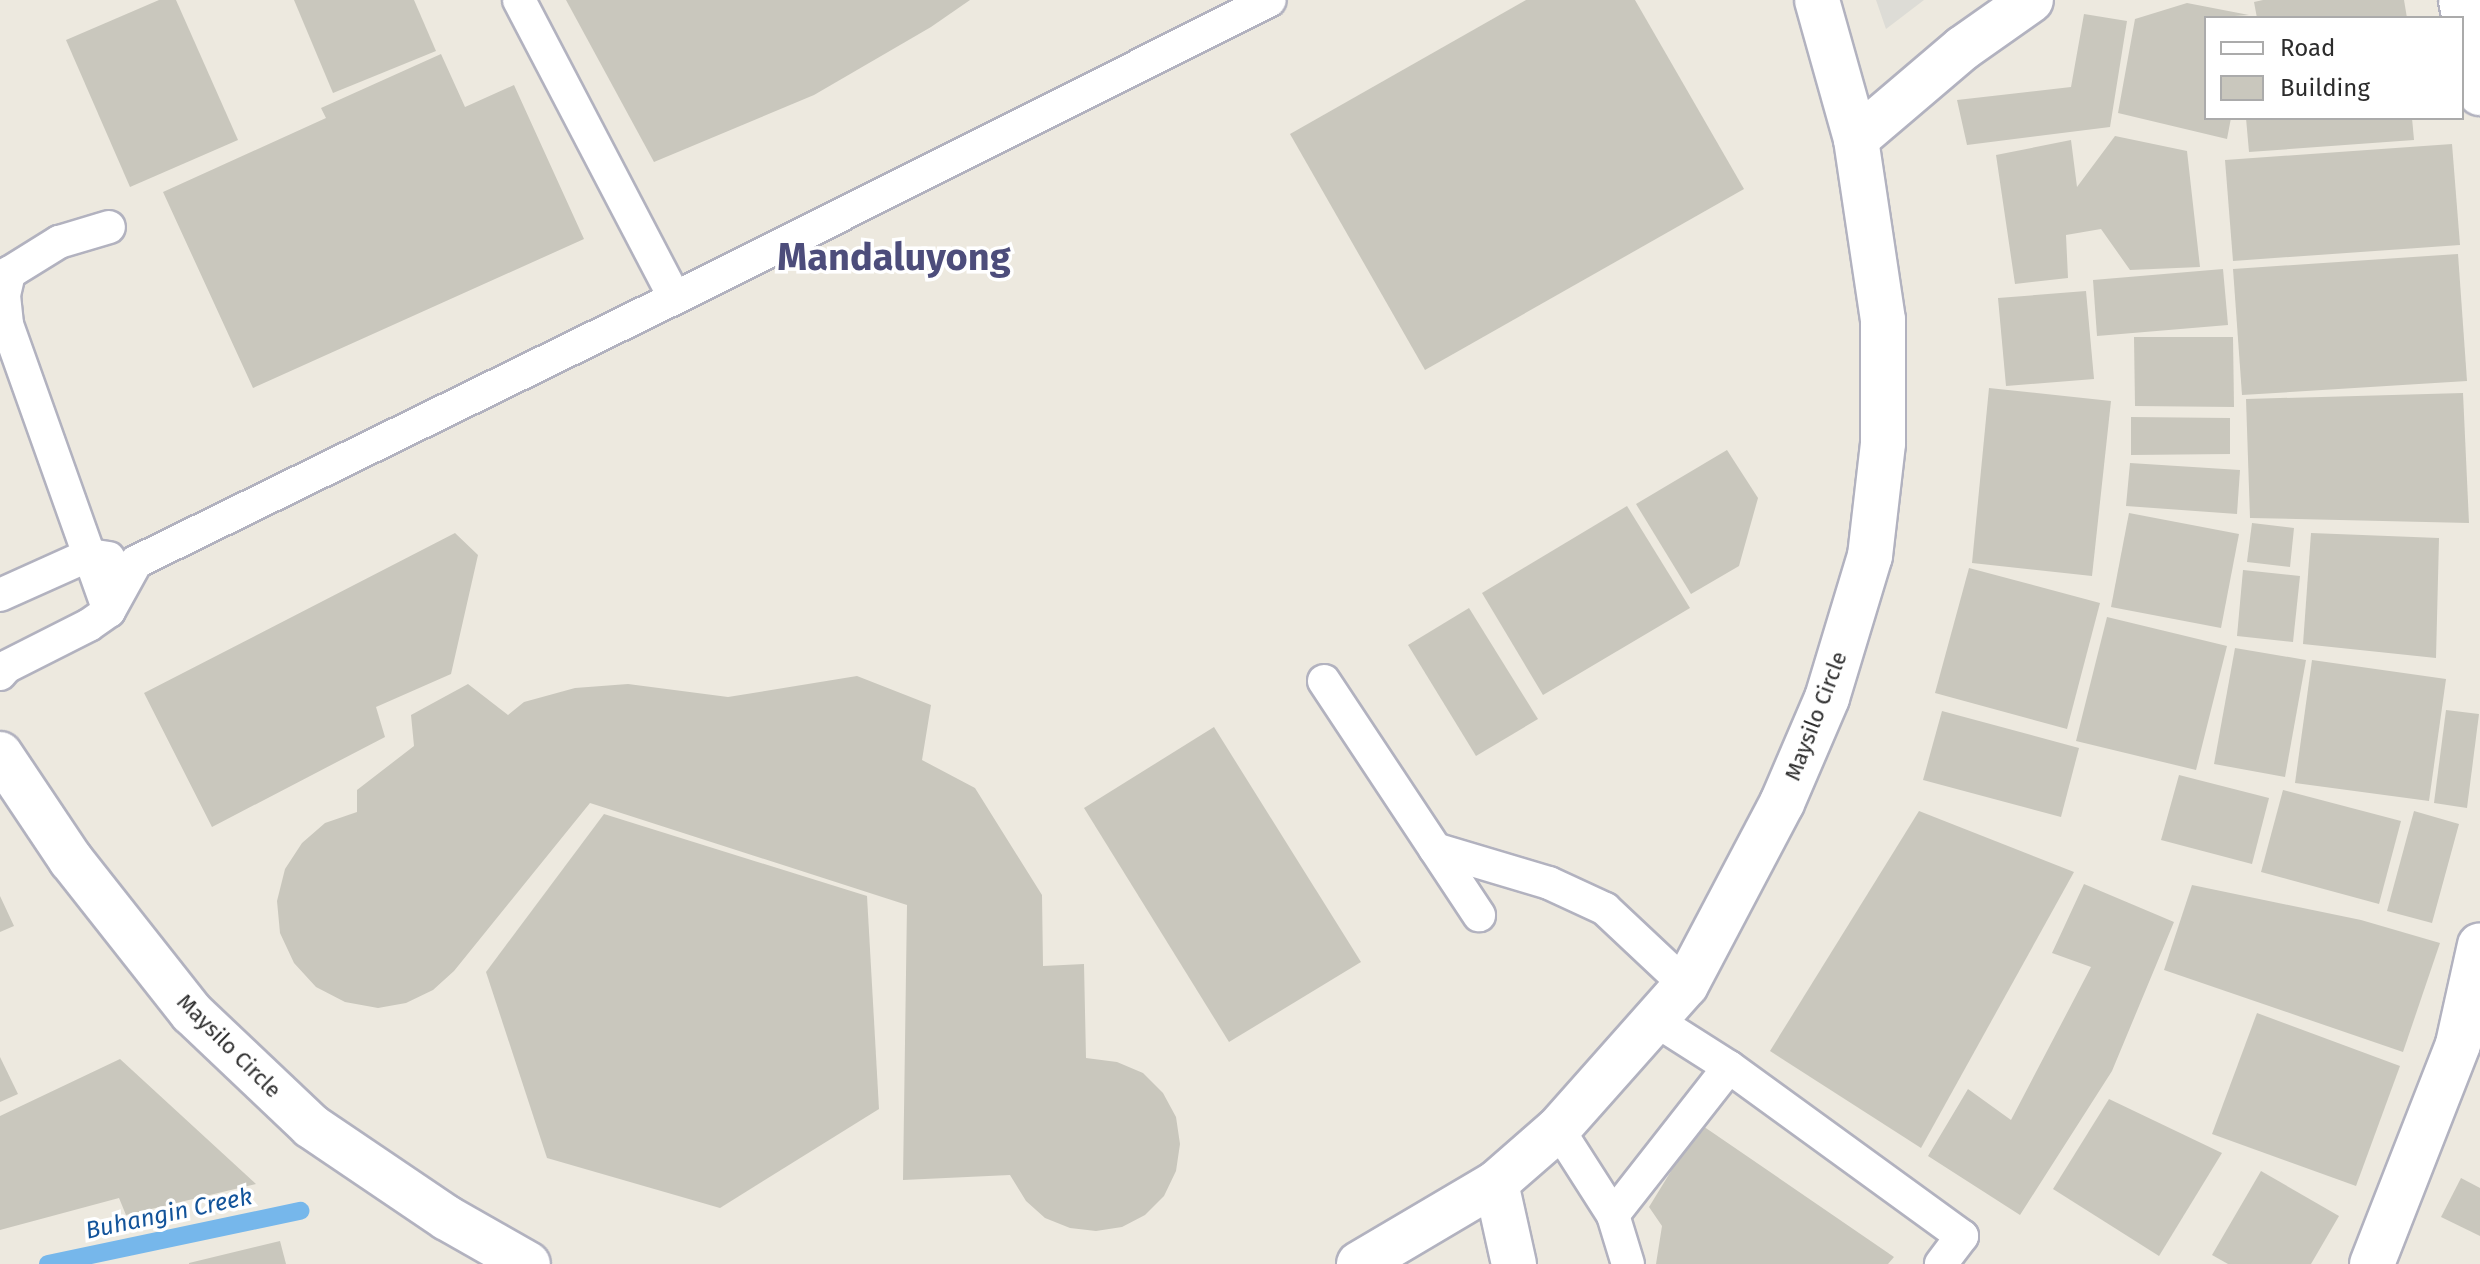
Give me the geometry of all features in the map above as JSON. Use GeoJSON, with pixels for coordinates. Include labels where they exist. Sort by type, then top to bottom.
{"type":"FeatureCollection","features":[{"type":"Feature","properties":{"kind":"main road","name":"Maysilo Circle"},"geometry":{"type":"LineString","coordinates":[[1359,1264],[1404,1252],[1496,1183],[1558,1129],[1686,985],[1782,803],[1822,711],[1870,556],[1883,443],[1883,320],[1856,139],[1817,0]]}},
{"type":"Feature","properties":{"kind":"main road"},"geometry":{"type":"LineString","coordinates":[[1856,139],[1963,48],[2031,0]]}},
{"type":"Feature","properties":{"kind":"main road"},"geometry":{"type":"LineString","coordinates":[[2461,0],[2480,93]]}},
{"type":"Feature","properties":{"kind":"main road","name":"Maysilo Circle"},"geometry":{"type":"LineString","coordinates":[[1,759],[71,860],[192,1013],[311,1126],[447,1218],[528,1264]]}},
{"type":"Feature","properties":{"kind":"main road"},"geometry":{"type":"LineString","coordinates":[[2372,1264],[2458,1044],[2480,945]]}},
{"type":"Feature","properties":{"kind":"main road"},"geometry":{"type":"LineString","coordinates":[[1496,1183],[1514,1264]]}},
{"type":"Feature","properties":{"kind":"lane"},"geometry":{"type":"LineString","coordinates":[[519,0],[675,298]]}},
{"type":"Feature","properties":{"kind":"lane"},"geometry":{"type":"LineString","coordinates":[[0,595],[89,555],[136,562],[675,298],[1270,0]]}},
{"type":"Feature","properties":{"kind":"lane"},"geometry":{"type":"LineString","coordinates":[[109,227],[59,242],[9,273],[4,295],[7,324],[109,611]]}},
{"type":"Feature","properties":{"kind":"lane"},"geometry":{"type":"LineString","coordinates":[[0,674],[6,667],[89,625],[109,611],[136,562]]}},
{"type":"Feature","properties":{"kind":"lane"},"geometry":{"type":"LineString","coordinates":[[1324,681],[1479,915]]}},
{"type":"Feature","properties":{"kind":"lane"},"geometry":{"type":"LineString","coordinates":[[1435,849],[1549,883],[1605,909],[1686,985]]}},
{"type":"Feature","properties":{"kind":"lane"},"geometry":{"type":"LineString","coordinates":[[1655,1020],[1729,1067],[1962,1236],[1941,1264]]}},
{"type":"Feature","properties":{"kind":"lane"},"geometry":{"type":"LineString","coordinates":[[1613,1215],[1729,1067]]}},
{"type":"Feature","properties":{"kind":"lane"},"geometry":{"type":"LineString","coordinates":[[1558,1129],[1613,1215],[1628,1264]]}},
{"type":"Feature","properties":{"kind":"shaded area"},"geometry":{"type":"Polygon","coordinates":[[[1876,0],[1924,0],[1886,29],[1876,0]]]}},
{"type":"Feature","properties":{"kind":"building"},"geometry":{"type":"Polygon","coordinates":[[[159,0],[176,0],[238,140],[130,187],[66,40],[159,0]]]}},
{"type":"Feature","properties":{"kind":"building"},"geometry":{"type":"Polygon","coordinates":[[[294,0],[414,0],[436,51],[333,93],[294,0]]]}},
{"type":"Feature","properties":{"kind":"building"},"geometry":{"type":"Polygon","coordinates":[[[566,0],[970,0],[931,27],[814,95],[654,162],[566,0]]]}},
{"type":"Feature","properties":{"kind":"building"},"geometry":{"type":"Polygon","coordinates":[[[1526,0],[1635,0],[1744,189],[1425,370],[1290,134],[1526,0]]]}},
{"type":"Feature","properties":{"kind":"building"},"geometry":{"type":"Polygon","coordinates":[[[2404,0],[2407,16],[2257,16],[2254,2],[2404,0]]]}},
{"type":"Feature","properties":{"kind":"building"},"geometry":{"type":"Polygon","coordinates":[[[2187,3],[2249,15],[2204,16],[2204,120],[2231,120],[2227,139],[2118,113],[2135,19],[2187,3]]]}},
{"type":"Feature","properties":{"kind":"building"},"geometry":{"type":"Polygon","coordinates":[[[2084,14],[2127,21],[2110,127],[1967,145],[1957,100],[2071,87],[2084,14]]]}},
{"type":"Feature","properties":{"kind":"building"},"geometry":{"type":"Polygon","coordinates":[[[441,54],[465,107],[514,85],[584,239],[253,388],[163,192],[326,118],[321,108],[441,54]]]}},
{"type":"Feature","properties":{"kind":"building"},"geometry":{"type":"Polygon","coordinates":[[[2246,120],[2412,120],[2414,140],[2249,152],[2246,120]]]}},
{"type":"Feature","properties":{"kind":"building"},"geometry":{"type":"Polygon","coordinates":[[[2115,136],[2187,151],[2200,267],[2130,270],[2101,229],[2066,235],[2068,278],[2015,284],[1996,155],[2071,140],[2077,187],[2115,136]]]}},
{"type":"Feature","properties":{"kind":"building"},"geometry":{"type":"Polygon","coordinates":[[[2452,144],[2460,245],[2233,261],[2225,160],[2452,144]]]}},
{"type":"Feature","properties":{"kind":"building"},"geometry":{"type":"Polygon","coordinates":[[[2458,254],[2467,381],[2242,395],[2233,269],[2458,254]]]}},
{"type":"Feature","properties":{"kind":"building"},"geometry":{"type":"Polygon","coordinates":[[[2223,269],[2228,325],[2097,336],[2093,280],[2223,269]]]}},
{"type":"Feature","properties":{"kind":"building"},"geometry":{"type":"Polygon","coordinates":[[[2086,291],[2094,379],[2006,386],[1998,298],[2086,291]]]}},
{"type":"Feature","properties":{"kind":"building"},"geometry":{"type":"Polygon","coordinates":[[[2134,337],[2233,337],[2234,407],[2135,406],[2134,337]]]}},
{"type":"Feature","properties":{"kind":"building"},"geometry":{"type":"Polygon","coordinates":[[[1989,388],[2111,401],[2092,576],[1972,563],[1989,388]]]}},
{"type":"Feature","properties":{"kind":"building"},"geometry":{"type":"Polygon","coordinates":[[[2463,393],[2469,523],[2250,518],[2246,399],[2463,393]]]}},
{"type":"Feature","properties":{"kind":"building"},"geometry":{"type":"Polygon","coordinates":[[[2131,417],[2230,418],[2230,454],[2131,455],[2131,417]]]}},
{"type":"Feature","properties":{"kind":"building"},"geometry":{"type":"Polygon","coordinates":[[[1727,450],[1758,498],[1739,566],[1691,594],[1636,504],[1727,450]]]}},
{"type":"Feature","properties":{"kind":"building"},"geometry":{"type":"Polygon","coordinates":[[[2130,463],[2240,470],[2237,514],[2126,506],[2130,463]]]}},
{"type":"Feature","properties":{"kind":"building"},"geometry":{"type":"Polygon","coordinates":[[[1627,506],[1690,608],[1543,695],[1482,593],[1627,506]]]}},
{"type":"Feature","properties":{"kind":"building"},"geometry":{"type":"Polygon","coordinates":[[[2129,513],[2239,534],[2221,628],[2111,607],[2129,513]]]}},
{"type":"Feature","properties":{"kind":"building"},"geometry":{"type":"Polygon","coordinates":[[[2252,523],[2294,528],[2290,567],[2247,562],[2252,523]]]}},
{"type":"Feature","properties":{"kind":"building"},"geometry":{"type":"Polygon","coordinates":[[[455,533],[478,555],[451,674],[376,707],[385,737],[212,827],[144,693],[455,533]]]}},
{"type":"Feature","properties":{"kind":"building"},"geometry":{"type":"Polygon","coordinates":[[[2311,533],[2439,538],[2436,658],[2303,644],[2311,533]]]}},
{"type":"Feature","properties":{"kind":"building"},"geometry":{"type":"Polygon","coordinates":[[[1969,568],[2100,603],[2067,729],[1935,693],[1969,568]]]}},
{"type":"Feature","properties":{"kind":"building"},"geometry":{"type":"Polygon","coordinates":[[[2243,570],[2300,576],[2293,642],[2237,636],[2243,570]]]}},
{"type":"Feature","properties":{"kind":"building"},"geometry":{"type":"Polygon","coordinates":[[[1469,608],[1538,719],[1476,756],[1408,645],[1469,608]]]}},
{"type":"Feature","properties":{"kind":"building"},"geometry":{"type":"Polygon","coordinates":[[[2107,617],[2227,646],[2196,770],[2076,741],[2107,617]]]}},
{"type":"Feature","properties":{"kind":"building"},"geometry":{"type":"Polygon","coordinates":[[[2235,648],[2306,660],[2285,777],[2214,764],[2235,648]]]}},
{"type":"Feature","properties":{"kind":"building"},"geometry":{"type":"Polygon","coordinates":[[[2312,660],[2446,679],[2429,801],[2295,783],[2312,660]]]}},
{"type":"Feature","properties":{"kind":"building"},"geometry":{"type":"Polygon","coordinates":[[[857,676],[931,705],[922,760],[975,788],[1042,895],[1043,966],[1084,964],[1086,1058],[1117,1062],[1143,1073],[1163,1093],[1176,1117],[1180,1144],[1176,1171],[1164,1196],[1145,1215],[1122,1227],[1096,1231],[1070,1228],[1045,1218],[1026,1201],[1010,1175],[903,1180],[907,905],[590,803],[454,971],[433,990],[406,1003],[378,1008],[345,1002],[316,987],[294,963],[280,933],[277,901],[285,869],[302,843],[325,823],[357,812],[357,790],[414,746],[411,715],[468,684],[508,715],[524,702],[575,688],[628,684],[728,697],[857,676]]]}},
{"type":"Feature","properties":{"kind":"building"},"geometry":{"type":"Polygon","coordinates":[[[2446,710],[2479,714],[2467,808],[2434,803],[2446,710]]]}},
{"type":"Feature","properties":{"kind":"building"},"geometry":{"type":"Polygon","coordinates":[[[1942,711],[2079,748],[2061,817],[1923,780],[1942,711]]]}},
{"type":"Feature","properties":{"kind":"building"},"geometry":{"type":"Polygon","coordinates":[[[1214,727],[1361,962],[1229,1042],[1084,808],[1214,727]]]}},
{"type":"Feature","properties":{"kind":"building"},"geometry":{"type":"Polygon","coordinates":[[[2179,775],[2269,798],[2252,864],[2161,840],[2179,775]]]}},
{"type":"Feature","properties":{"kind":"building"},"geometry":{"type":"Polygon","coordinates":[[[2283,790],[2401,821],[2379,904],[2261,872],[2283,790]]]}},
{"type":"Feature","properties":{"kind":"building"},"geometry":{"type":"Polygon","coordinates":[[[1919,811],[2074,872],[1921,1148],[1770,1051],[1919,811]]]}},
{"type":"Feature","properties":{"kind":"building"},"geometry":{"type":"Polygon","coordinates":[[[2414,811],[2459,824],[2432,923],[2387,911],[2414,811]]]}},
{"type":"Feature","properties":{"kind":"building"},"geometry":{"type":"Polygon","coordinates":[[[604,814],[867,896],[879,1109],[720,1208],[547,1158],[486,972],[604,814]]]}},
{"type":"Feature","properties":{"kind":"building"},"geometry":{"type":"Polygon","coordinates":[[[2084,884],[2174,922],[2112,1071],[2020,1215],[1928,1156],[1968,1089],[2011,1120],[2091,967],[2052,953],[2084,884]]]}},
{"type":"Feature","properties":{"kind":"building"},"geometry":{"type":"Polygon","coordinates":[[[2192,885],[2361,920],[2440,943],[2403,1052],[2164,970],[2192,885]]]}},
{"type":"Feature","properties":{"kind":"building"},"geometry":{"type":"Polygon","coordinates":[[[0,896],[14,926],[0,932],[0,896]]]}},
{"type":"Feature","properties":{"kind":"building"},"geometry":{"type":"Polygon","coordinates":[[[2257,1013],[2400,1066],[2356,1186],[2212,1134],[2257,1013]]]}},
{"type":"Feature","properties":{"kind":"building"},"geometry":{"type":"Polygon","coordinates":[[[0,1057],[18,1094],[0,1102],[0,1057]]]}},
{"type":"Feature","properties":{"kind":"building"},"geometry":{"type":"Polygon","coordinates":[[[120,1059],[256,1184],[126,1215],[119,1198],[0,1230],[0,1116],[120,1059]]]}},
{"type":"Feature","properties":{"kind":"building"},"geometry":{"type":"Polygon","coordinates":[[[2109,1099],[2222,1153],[2159,1256],[2053,1189],[2109,1099]]]}},
{"type":"Feature","properties":{"kind":"building"},"geometry":{"type":"Polygon","coordinates":[[[1700,1124],[1894,1257],[1888,1264],[1656,1264],[1662,1226],[1649,1207],[1700,1124]]]}},
{"type":"Feature","properties":{"kind":"building"},"geometry":{"type":"Polygon","coordinates":[[[2261,1171],[2339,1216],[2311,1264],[2228,1264],[2212,1255],[2261,1171]]]}},
{"type":"Feature","properties":{"kind":"building"},"geometry":{"type":"Polygon","coordinates":[[[2461,1178],[2480,1188],[2480,1236],[2441,1217],[2461,1178]]]}},
{"type":"Feature","properties":{"kind":"building"},"geometry":{"type":"Polygon","coordinates":[[[280,1241],[286,1264],[189,1264],[189,1263],[280,1241]]]}},
{"type":"Feature","properties":{"kind":"waterway","name":"Buhangin Creek"},"geometry":{"type":"LineString","coordinates":[[48,1264],[300,1211]]}},
{"type":"Feature","properties":{"kind":"district","name":"Mandaluyong"},"geometry":{"type":"Point","coordinates":[894,258]}}]}
